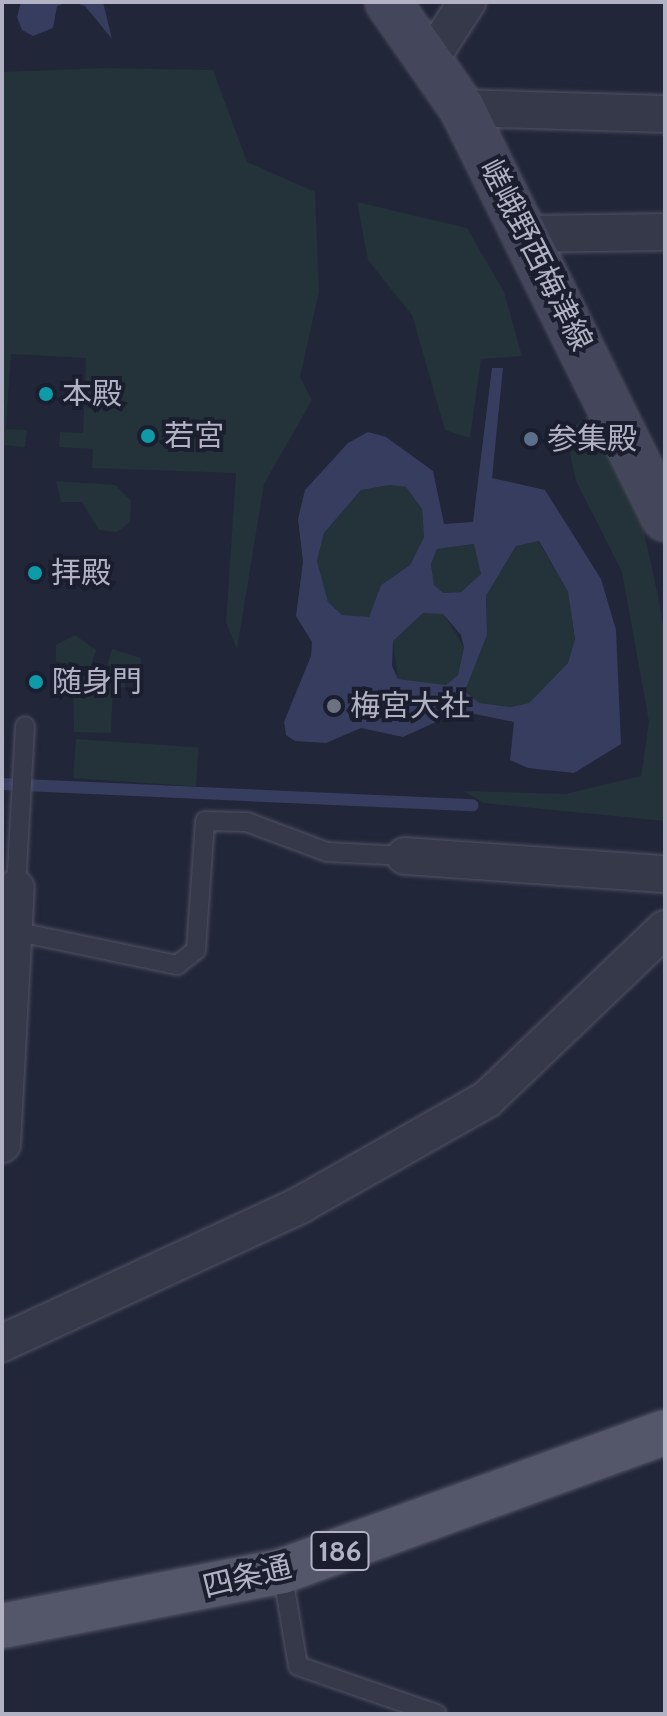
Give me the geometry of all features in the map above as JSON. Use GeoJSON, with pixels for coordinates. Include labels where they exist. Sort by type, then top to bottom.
{"type":"FeatureCollection","features":[{"type":"Feature","properties":{"kind":"main road","name":"嵯峨野西梅津線"},"geometry":{"type":"LineString","coordinates":[[388,2],[431,58],[462,108],[527,234],[665,519]]}},
{"type":"Feature","properties":{"kind":"main road","name":"四条通"},"geometry":{"type":"LineString","coordinates":[[2,1626],[282,1571],[665,1432]]}},
{"type":"Feature","properties":{"kind":"street"},"geometry":{"type":"LineString","coordinates":[[431,58],[467,2]]}},
{"type":"Feature","properties":{"kind":"street"},"geometry":{"type":"LineString","coordinates":[[462,108],[665,114]]}},
{"type":"Feature","properties":{"kind":"street"},"geometry":{"type":"LineString","coordinates":[[527,234],[665,232]]}},
{"type":"Feature","properties":{"kind":"street"},"geometry":{"type":"LineString","coordinates":[[405,856],[665,874]]}},
{"type":"Feature","properties":{"kind":"street"},"geometry":{"type":"LineString","coordinates":[[2,1144],[14,931],[9,886]]}},
{"type":"Feature","properties":{"kind":"street"},"geometry":{"type":"LineString","coordinates":[[2,1343],[300,1205],[487,1099],[665,929]]}},
{"type":"Feature","properties":{"kind":"lane"},"geometry":{"type":"LineString","coordinates":[[9,886],[21,799],[25,726]]}},
{"type":"Feature","properties":{"kind":"lane"},"geometry":{"type":"LineString","coordinates":[[14,931],[177,965],[196,950],[205,821],[247,822],[327,852],[405,856]]}},
{"type":"Feature","properties":{"kind":"lane"},"geometry":{"type":"LineString","coordinates":[[282,1571],[298,1666],[437,1714]]}},
{"type":"Feature","properties":{"kind":"shaded area"},"geometry":{"type":"Polygon","coordinates":[[[107,68],[213,70],[247,162],[315,192],[319,292],[300,377],[312,400],[264,484],[237,649],[226,622],[236,473],[92,468],[93,449],[59,447],[60,432],[83,433],[86,358],[11,354],[6,429],[27,430],[25,447],[2,445],[2,72],[107,68]]]}},
{"type":"Feature","properties":{"kind":"shaded area"},"geometry":{"type":"Polygon","coordinates":[[[357,202],[467,228],[504,292],[522,356],[481,359],[470,438],[445,430],[412,315],[368,260],[357,202]]]}},
{"type":"Feature","properties":{"kind":"shaded area"},"geometry":{"type":"Polygon","coordinates":[[[592,412],[640,513],[659,601],[665,636],[665,821],[484,803],[464,791],[565,794],[641,776],[649,722],[622,572],[576,481],[570,453],[576,425],[592,412]]]}},
{"type":"Feature","properties":{"kind":"shaded area"},"geometry":{"type":"Polygon","coordinates":[[[56,481],[115,485],[131,501],[130,522],[117,532],[99,530],[82,502],[61,502],[56,481]]]}},
{"type":"Feature","properties":{"kind":"shaded area"},"geometry":{"type":"Polygon","coordinates":[[[390,485],[406,487],[422,509],[424,537],[410,565],[381,585],[369,618],[342,615],[328,603],[317,561],[324,533],[361,490],[390,485]]]}},
{"type":"Feature","properties":{"kind":"shaded area"},"geometry":{"type":"Polygon","coordinates":[[[538,541],[568,592],[575,639],[568,663],[529,703],[511,707],[478,703],[465,691],[487,635],[486,596],[517,545],[538,541]]]}},
{"type":"Feature","properties":{"kind":"shaded area"},"geometry":{"type":"Polygon","coordinates":[[[475,544],[481,574],[461,592],[443,593],[434,586],[431,564],[437,549],[475,544]]]}},
{"type":"Feature","properties":{"kind":"shaded area"},"geometry":{"type":"Polygon","coordinates":[[[423,613],[443,613],[464,647],[458,675],[446,685],[398,679],[393,641],[401,628],[423,613]]]}},
{"type":"Feature","properties":{"kind":"shaded area"},"geometry":{"type":"Polygon","coordinates":[[[75,635],[96,650],[91,665],[107,666],[112,649],[141,658],[140,675],[125,673],[125,688],[113,687],[111,733],[74,732],[73,664],[56,662],[56,645],[75,635]]]}},
{"type":"Feature","properties":{"kind":"shaded area"},"geometry":{"type":"Polygon","coordinates":[[[76,739],[199,748],[196,786],[73,778],[76,739]]]}},
{"type":"Feature","properties":{"kind":"water"},"geometry":{"type":"Polygon","coordinates":[[[21,2],[70,2],[57,6],[53,28],[33,36],[22,30],[17,17],[21,2]]]}},
{"type":"Feature","properties":{"kind":"water"},"geometry":{"type":"Polygon","coordinates":[[[72,2],[103,2],[112,39],[85,6],[72,2]]]}},
{"type":"Feature","properties":{"kind":"water"},"geometry":{"type":"Polygon","coordinates":[[[492,368],[503,368],[492,478],[545,490],[601,579],[616,630],[621,744],[574,773],[528,768],[510,760],[514,722],[460,711],[403,737],[361,728],[326,743],[295,741],[286,735],[284,722],[311,656],[312,642],[296,616],[303,562],[298,519],[305,490],[348,443],[368,432],[386,437],[433,471],[444,524],[473,522],[492,368]],[[390,485],[361,490],[324,533],[317,561],[328,602],[342,615],[369,617],[381,585],[410,565],[424,537],[422,509],[406,487],[390,485]],[[539,541],[516,546],[486,596],[487,635],[465,691],[479,703],[511,707],[529,703],[568,663],[575,639],[568,592],[539,541]],[[474,544],[437,549],[431,564],[434,585],[443,593],[461,592],[481,574],[474,544]],[[423,613],[393,641],[392,666],[398,679],[446,685],[458,675],[464,647],[461,635],[443,614],[423,613]]]}},
{"type":"Feature","properties":{"kind":"waterway"},"geometry":{"type":"LineString","coordinates":[[2,784],[473,805]]}},
{"type":"Feature","properties":{"kind":"place","name":"本殿"},"geometry":{"type":"Point","coordinates":[46,394]}},
{"type":"Feature","properties":{"kind":"place","name":"若宮"},"geometry":{"type":"Point","coordinates":[148,436]}},
{"type":"Feature","properties":{"kind":"place","name":"参集殿"},"geometry":{"type":"Point","coordinates":[531,439]}},
{"type":"Feature","properties":{"kind":"place","name":"拝殿"},"geometry":{"type":"Point","coordinates":[35,573]}},
{"type":"Feature","properties":{"kind":"place","name":"随身門"},"geometry":{"type":"Point","coordinates":[36,682]}},
{"type":"Feature","properties":{"kind":"place","name":"梅宮大社"},"geometry":{"type":"Point","coordinates":[334,706]}}]}
